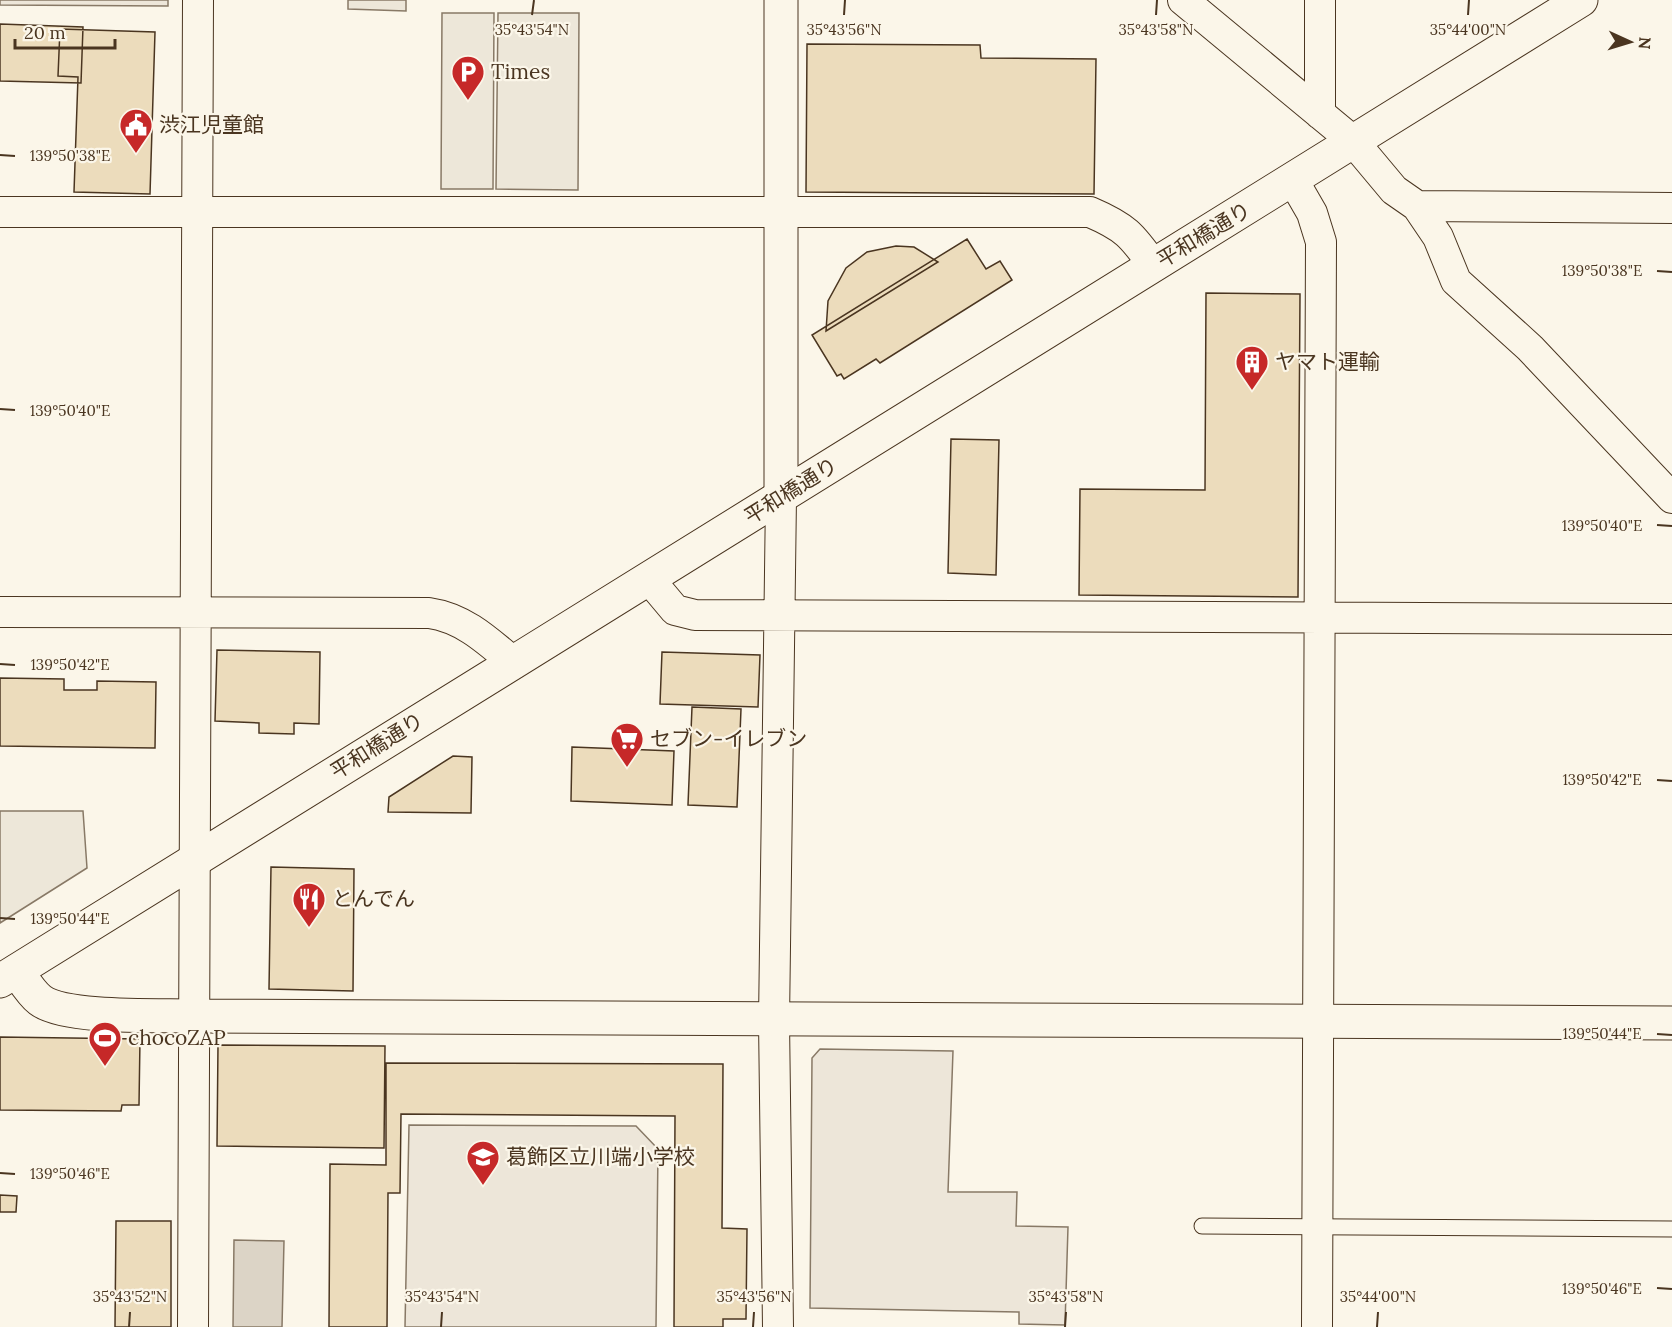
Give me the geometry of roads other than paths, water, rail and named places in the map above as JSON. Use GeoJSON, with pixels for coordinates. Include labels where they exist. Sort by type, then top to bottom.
{"type":"FeatureCollection","features":[{"type":"Feature","properties":{"kind":"street"},"geometry":{"type":"LineString","coordinates":[[193,1327],[198,0]]}},
{"type":"Feature","properties":{"kind":"street"},"geometry":{"type":"LineString","coordinates":[[778,1327],[774,1021],[781,497],[781,0]]}},
{"type":"Feature","properties":{"kind":"street"},"geometry":{"type":"LineString","coordinates":[[1183,0],[1353,141],[1394,190],[1417,206],[1438,237],[1456,281],[1530,348],[1672,498]]}},
{"type":"Feature","properties":{"kind":"street"},"geometry":{"type":"LineString","coordinates":[[1320,0],[1320,114]]}},
{"type":"Feature","properties":{"kind":"street","name":"平和橋通り"},"geometry":{"type":"LineString","coordinates":[[9,976],[194,859],[514,663],[1581,0]]}},
{"type":"Feature","properties":{"kind":"street"},"geometry":{"type":"LineString","coordinates":[[1293,180],[1312,213],[1321,242],[1317,1327]]}},
{"type":"Feature","properties":{"kind":"street"},"geometry":{"type":"LineString","coordinates":[[1417,206],[1672,208]]}},
{"type":"Feature","properties":{"kind":"street"},"geometry":{"type":"LineString","coordinates":[[0,212],[780,210],[1090,213],[1112,221],[1131,234],[1153,266]]}},
{"type":"Feature","properties":{"kind":"street"},"geometry":{"type":"LineString","coordinates":[[649,579],[675,610],[694,615],[1672,619]]}},
{"type":"Feature","properties":{"kind":"street"},"geometry":{"type":"LineString","coordinates":[[0,612],[429,613],[447,616],[483,637],[514,663]]}},
{"type":"Feature","properties":{"kind":"street"},"geometry":{"type":"LineString","coordinates":[[9,976],[41,1001],[59,1009],[194,1016],[774,1021],[1672,1023]]}},
{"type":"Feature","properties":{"kind":"lane"},"geometry":{"type":"LineString","coordinates":[[1202,1226],[1672,1229]]}},
{"type":"Feature","properties":{"kind":"place","name":"Times"},"geometry":{"type":"Point","coordinates":[468,101]}},
{"type":"Feature","properties":{"kind":"place","name":"渋江児童館"},"geometry":{"type":"Point","coordinates":[136,154]}},
{"type":"Feature","properties":{"kind":"place","name":"ヤマト運輸"},"geometry":{"type":"Point","coordinates":[1252,391]}},
{"type":"Feature","properties":{"kind":"place","name":"セブン-イレブン"},"geometry":{"type":"Point","coordinates":[627,768]}},
{"type":"Feature","properties":{"kind":"place","name":"とんでん"},"geometry":{"type":"Point","coordinates":[309,928]}},
{"type":"Feature","properties":{"kind":"place","name":"chocoZAP"},"geometry":{"type":"Point","coordinates":[105,1067]}},
{"type":"Feature","properties":{"kind":"place","name":"葛飾区立川端小学校"},"geometry":{"type":"Point","coordinates":[483,1186]}}]}
